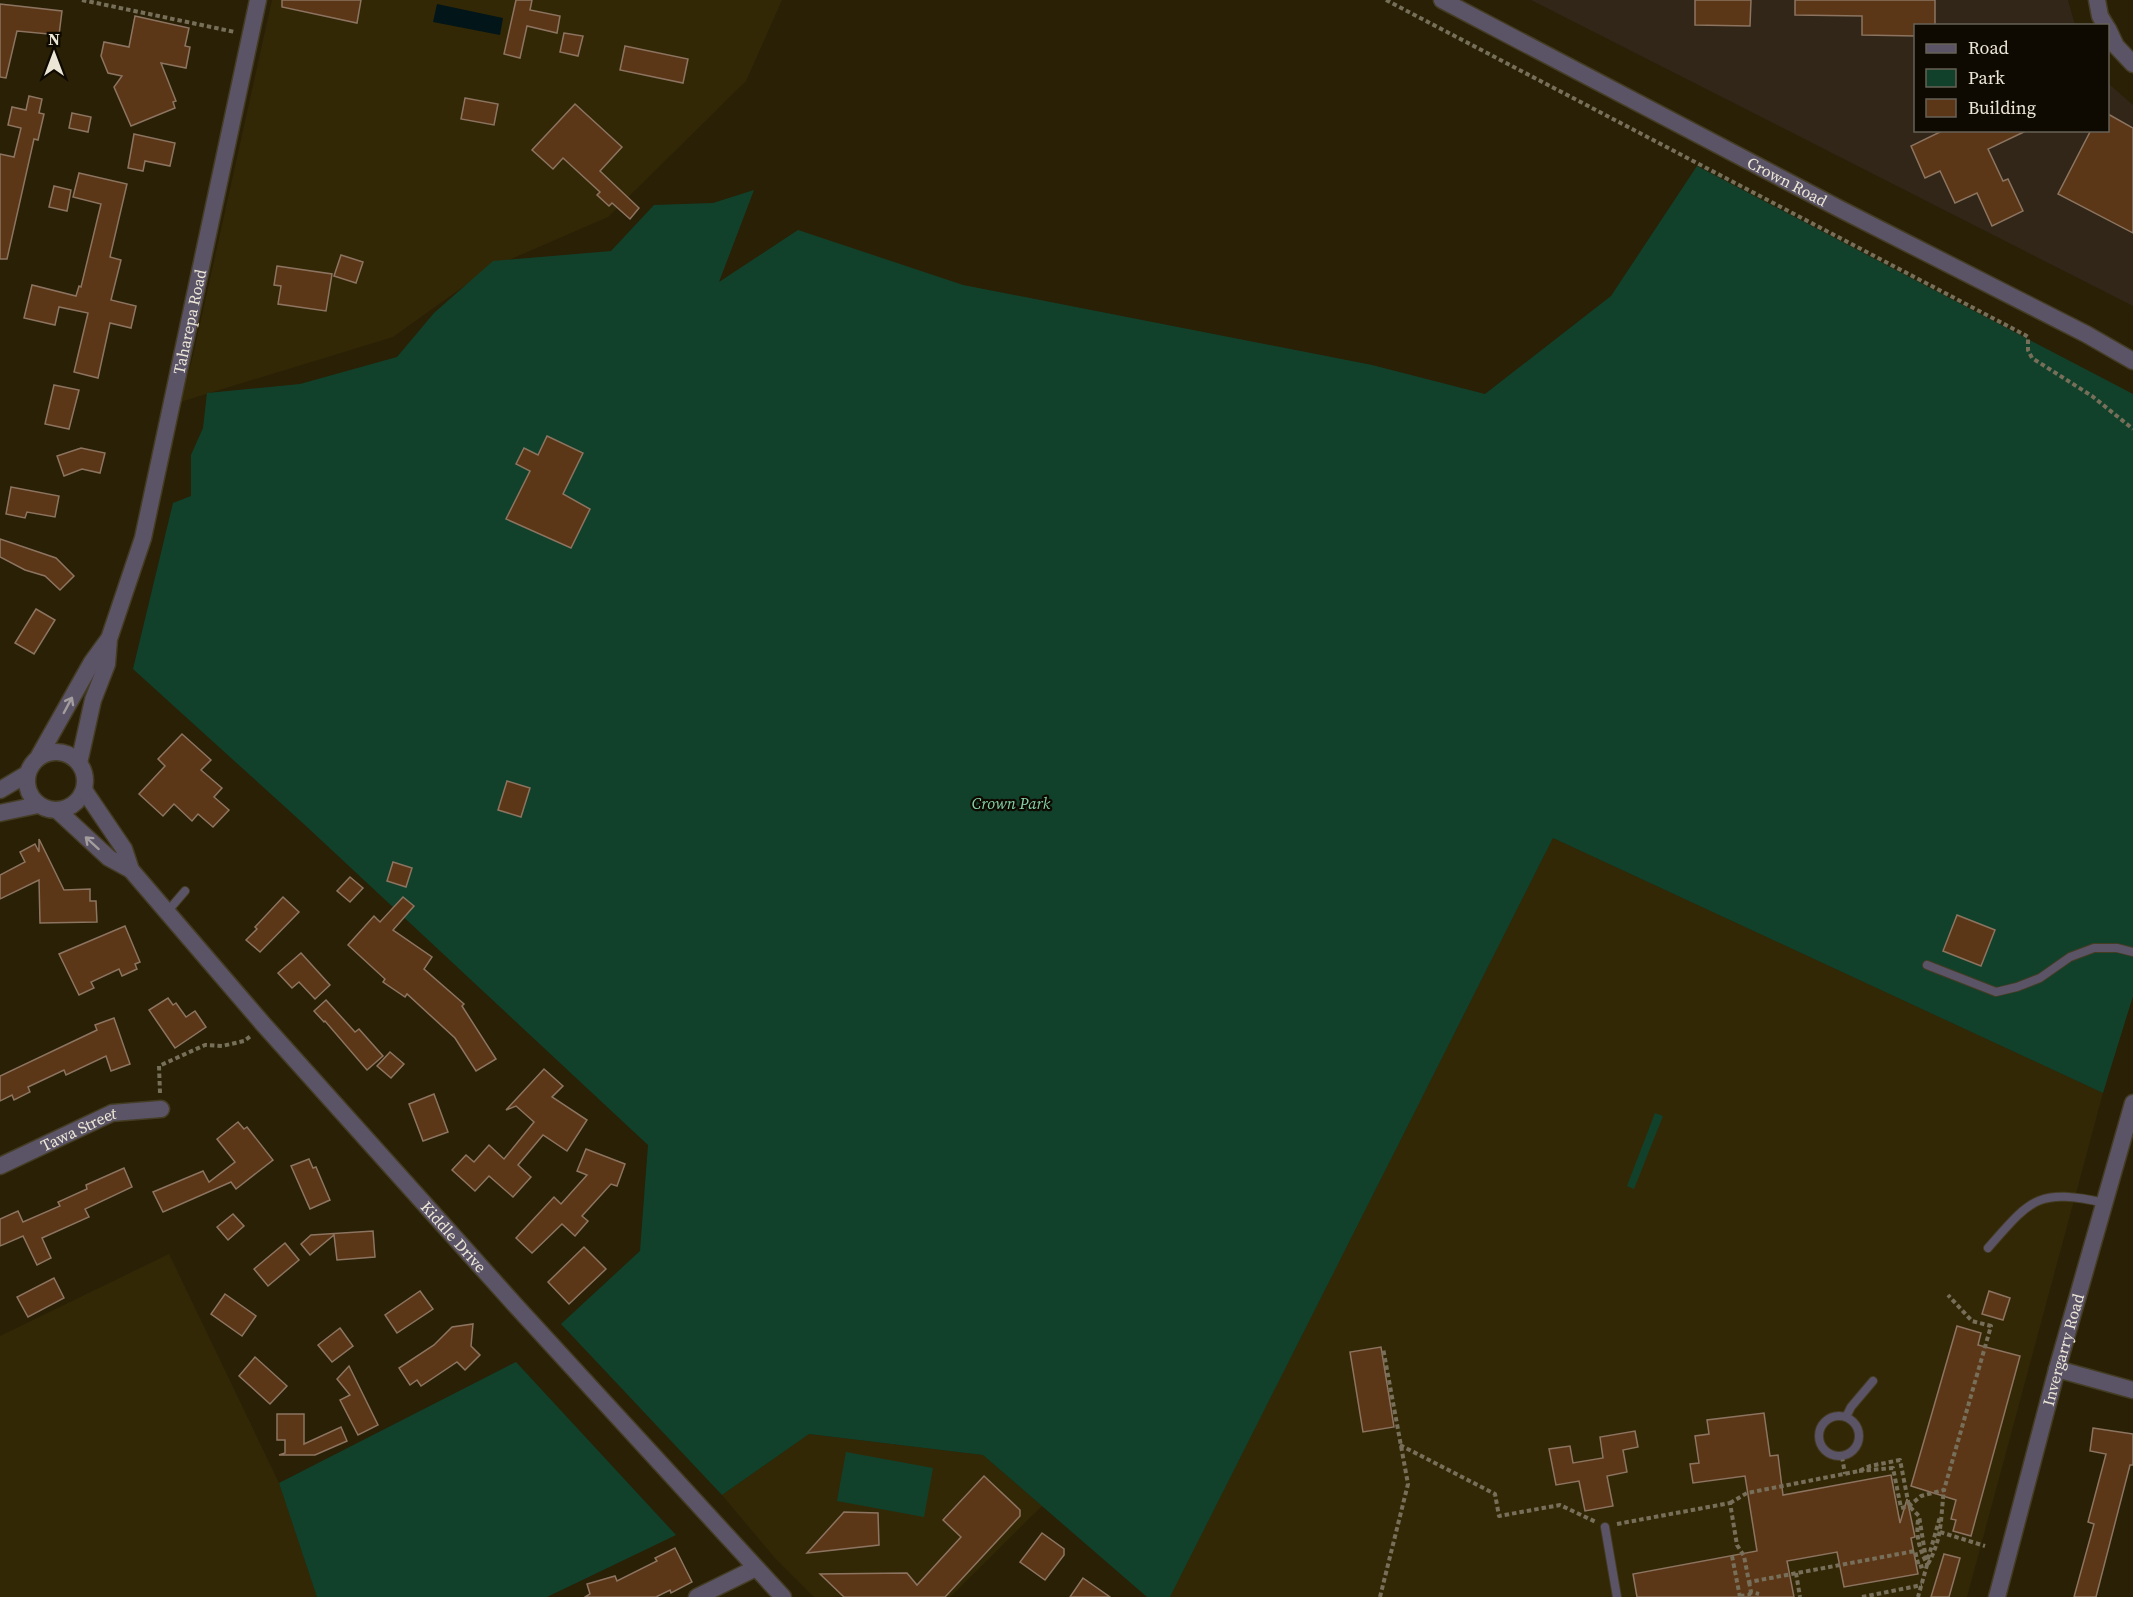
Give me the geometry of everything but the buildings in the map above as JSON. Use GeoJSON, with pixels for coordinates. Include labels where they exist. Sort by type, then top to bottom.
{"type":"FeatureCollection","features":[{"type":"Feature","properties":{"kind":"street","name":"Taharepa Road"},"geometry":{"type":"LineString","coordinates":[[84,789],[84,771],[79,763],[93,700],[107,664],[109,639],[143,538],[258,0]]}},
{"type":"Feature","properties":{"kind":"street","name":"Crown Road"},"geometry":{"type":"LineString","coordinates":[[1442,0],[2086,334],[2133,361]]}},
{"type":"Feature","properties":{"kind":"street"},"geometry":{"type":"LineString","coordinates":[[2097,0],[2100,15],[2105,24]]}},
{"type":"Feature","properties":{"kind":"street"},"geometry":{"type":"LineString","coordinates":[[2109,31],[2116,46],[2133,64]]}},
{"type":"Feature","properties":{"kind":"street","name":"Taharepa Road"},"geometry":{"type":"LineString","coordinates":[[0,790],[27,774],[92,662],[109,639]]}},
{"type":"Feature","properties":{"kind":"street"},"geometry":{"type":"LineString","coordinates":[[39,756],[56,751],[73,757],[79,763]]}},
{"type":"Feature","properties":{"kind":"street"},"geometry":{"type":"LineString","coordinates":[[27,774],[28,791],[38,805]]}},
{"type":"Feature","properties":{"kind":"street"},"geometry":{"type":"LineString","coordinates":[[0,813],[38,805],[57,810],[66,809],[80,798],[84,789]]}},
{"type":"Feature","properties":{"kind":"street","name":"Kiddle Drive"},"geometry":{"type":"LineString","coordinates":[[84,789],[124,849],[131,870]]}},
{"type":"Feature","properties":{"kind":"street","name":"Kiddle Drive"},"geometry":{"type":"LineString","coordinates":[[57,810],[109,858],[131,870],[264,1025],[501,1289],[783,1597]]}},
{"type":"Feature","properties":{"kind":"street","name":"Invergarry Road"},"geometry":{"type":"LineString","coordinates":[[1997,1597],[2057,1369],[2133,1103]]}},
{"type":"Feature","properties":{"kind":"street","name":"Tawa Street"},"geometry":{"type":"LineString","coordinates":[[0,1166],[112,1113],[161,1109]]}},
{"type":"Feature","properties":{"kind":"street"},"geometry":{"type":"LineString","coordinates":[[2057,1369],[2133,1390]]}},
{"type":"Feature","properties":{"kind":"street"},"geometry":{"type":"LineString","coordinates":[[697,1597],[756,1568]]}},
{"type":"Feature","properties":{"kind":"lane"},"geometry":{"type":"LineString","coordinates":[[167,912],[185,891]]}},
{"type":"Feature","properties":{"kind":"lane"},"geometry":{"type":"LineString","coordinates":[[1927,964],[1996,992],[2040,978],[2070,957],[2094,948],[2117,948],[2133,952]]}},
{"type":"Feature","properties":{"kind":"lane"},"geometry":{"type":"LineString","coordinates":[[1988,1248],[2020,1211],[2032,1203],[2067,1196],[2105,1203]]}},
{"type":"Feature","properties":{"kind":"lane"},"geometry":{"type":"LineString","coordinates":[[1846,1417],[1851,1407],[1873,1381]]}},
{"type":"Feature","properties":{"kind":"lane"},"geometry":{"type":"LineString","coordinates":[[1839,1416],[1846,1417],[1857,1426],[1860,1439],[1854,1451],[1842,1457],[1829,1454],[1824,1450],[1820,1444],[1819,1431],[1827,1420],[1839,1416]]}},
{"type":"Feature","properties":{"kind":"lane"},"geometry":{"type":"LineString","coordinates":[[1605,1527],[1617,1597]]}},
{"type":"Feature","properties":{"kind":"path"},"geometry":{"type":"LineString","coordinates":[[82,0],[250,36]]}},
{"type":"Feature","properties":{"kind":"path"},"geometry":{"type":"LineString","coordinates":[[1386,0],[2025,335],[2028,337],[2028,350],[2032,358],[2092,396],[2133,429]]}},
{"type":"Feature","properties":{"kind":"path"},"geometry":{"type":"LineString","coordinates":[[161,1109],[159,1066],[205,1045],[222,1046],[244,1041],[264,1025]]}},
{"type":"Feature","properties":{"kind":"path"},"geometry":{"type":"LineString","coordinates":[[1749,1582],[1915,1551],[1918,1567],[1927,1565],[1935,1550],[1942,1526],[1944,1490],[1991,1326],[1972,1321],[1948,1295]]}},
{"type":"Feature","properties":{"kind":"path"},"geometry":{"type":"LineString","coordinates":[[1380,1597],[1408,1485],[1383,1348]]}},
{"type":"Feature","properties":{"kind":"path"},"geometry":{"type":"LineString","coordinates":[[1400,1445],[1496,1494],[1499,1515],[1560,1505],[1605,1527],[1730,1503],[1747,1493],[1859,1471],[1870,1466],[1900,1460],[1909,1506],[1919,1516],[1927,1565]]}},
{"type":"Feature","properties":{"kind":"path"},"geometry":{"type":"LineString","coordinates":[[1842,1457],[1845,1474]]}},
{"type":"Feature","properties":{"kind":"path"},"geometry":{"type":"LineString","coordinates":[[1859,1471],[1873,1472],[1893,1468],[1901,1508],[1909,1506],[1921,1496],[1944,1490]]}},
{"type":"Feature","properties":{"kind":"path"},"geometry":{"type":"LineString","coordinates":[[1730,1503],[1737,1545],[1744,1556],[1751,1592]]}},
{"type":"Feature","properties":{"kind":"path"},"geometry":{"type":"LineString","coordinates":[[1918,1597],[1932,1540],[1941,1516]]}},
{"type":"Feature","properties":{"kind":"path"},"geometry":{"type":"LineString","coordinates":[[1940,1533],[1985,1546]]}},
{"type":"Feature","properties":{"kind":"path"},"geometry":{"type":"LineString","coordinates":[[1732,1556],[1740,1597],[1749,1595],[1751,1592]]}},
{"type":"Feature","properties":{"kind":"path"},"geometry":{"type":"LineString","coordinates":[[1796,1573],[1800,1597]]}},
{"type":"Feature","properties":{"kind":"path"},"geometry":{"type":"LineString","coordinates":[[1862,1597],[1922,1585]]}},
{"type":"Feature","properties":{"kind":"path"},"geometry":{"type":"LineString","coordinates":[[1751,1592],[1759,1594]]}},
{"type":"Feature","properties":{"kind":"shaded area"},"geometry":{"type":"Polygon","coordinates":[[[272,0],[782,0],[746,81],[608,217],[488,269],[393,337],[180,402],[192,360],[272,0]]]}},
{"type":"Feature","properties":{"kind":"shaded area"},"geometry":{"type":"Polygon","coordinates":[[[1531,0],[2068,0],[2075,24],[1914,24],[1914,132],[2109,132],[2109,84],[2133,105],[2133,306],[1531,0]]]}},
{"type":"Feature","properties":{"kind":"shaded area"},"geometry":{"type":"Polygon","coordinates":[[[437,4],[503,18],[500,35],[433,22],[437,4]]]}},
{"type":"Feature","properties":{"kind":"shaded area"},"geometry":{"type":"Polygon","coordinates":[[[1553,838],[2103,1093],[1967,1597],[1170,1597],[1553,838]]]}},
{"type":"Feature","properties":{"kind":"shaded area"},"geometry":{"type":"Polygon","coordinates":[[[169,1254],[279,1483],[317,1597],[0,1597],[0,1336],[169,1254]]]}},
{"type":"Feature","properties":{"kind":"shaded area"},"geometry":{"type":"Polygon","coordinates":[[[809,1434],[983,1455],[1042,1506],[950,1597],[814,1597],[774,1557],[722,1495],[809,1434]]]}},
{"type":"Feature","properties":{"kind":"green space","name":"Crown Park"},"geometry":{"type":"Polygon","coordinates":[[[1697,166],[2133,394],[2133,996],[2103,1093],[1553,838],[1170,1597],[1147,1597],[983,1455],[809,1434],[722,1495],[561,1324],[640,1251],[648,1145],[306,826],[133,669],[173,503],[191,496],[191,455],[203,428],[207,393],[300,384],[397,357],[434,313],[493,261],[611,251],[654,205],[713,203],[754,190],[719,282],[798,230],[963,285],[1372,365],[1485,394],[1611,296],[1697,166]]]}},
{"type":"Feature","properties":{"kind":"green space"},"geometry":{"type":"Polygon","coordinates":[[[1655,1113],[1663,1116],[1634,1189],[1627,1186],[1655,1113]]]}},
{"type":"Feature","properties":{"kind":"green space"},"geometry":{"type":"Polygon","coordinates":[[[516,1362],[676,1535],[547,1597],[317,1597],[279,1483],[516,1362]]]}},
{"type":"Feature","properties":{"kind":"green space"},"geometry":{"type":"Polygon","coordinates":[[[846,1452],[933,1468],[924,1517],[837,1501],[846,1452]]]}}]}
